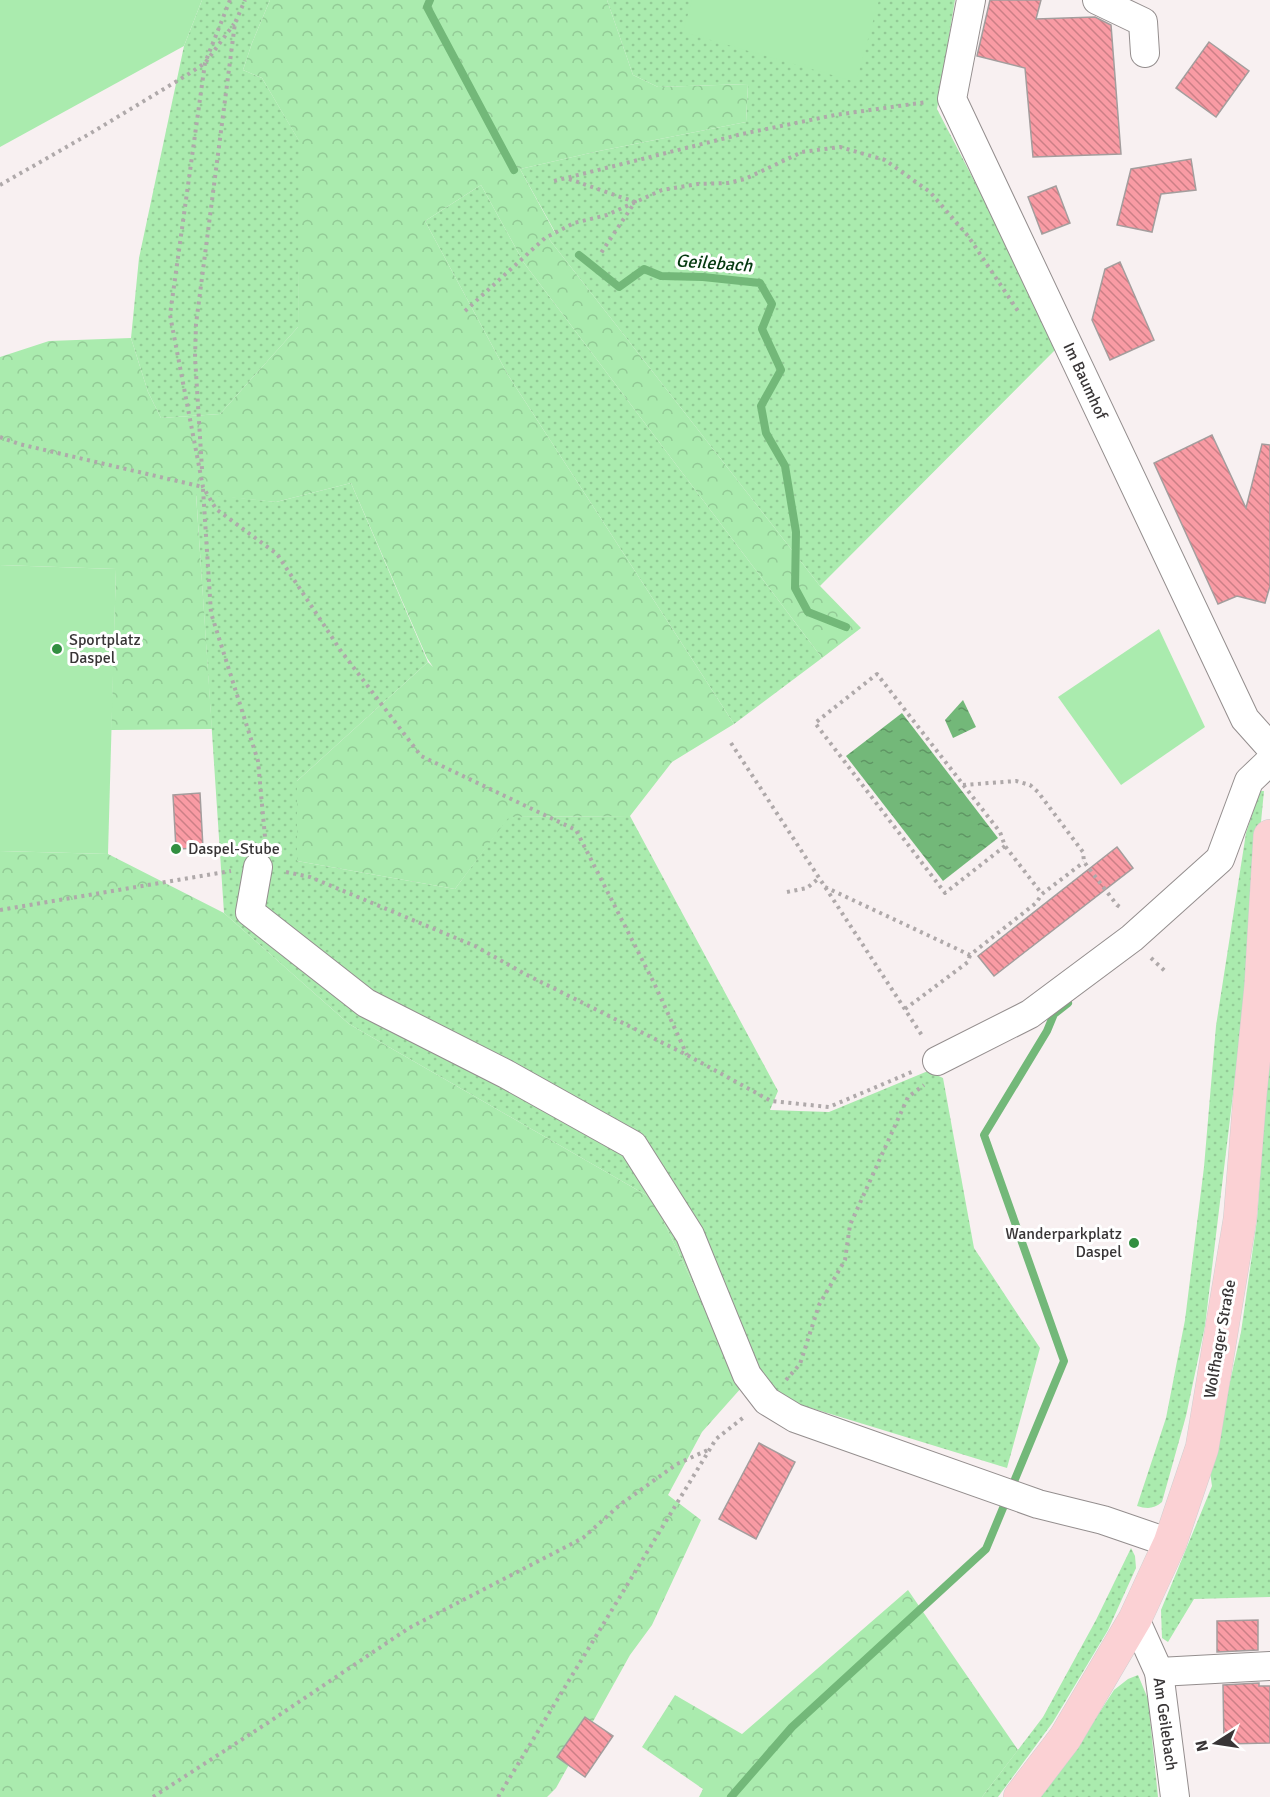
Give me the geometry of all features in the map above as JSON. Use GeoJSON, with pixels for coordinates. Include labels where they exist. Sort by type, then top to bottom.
{"type":"FeatureCollection","features":[{"type":"Feature","properties":{"kind":"main road","name":"Wolfhager Straße"},"geometry":{"type":"LineString","coordinates":[[1020,1797],[1065,1738],[1135,1619],[1170,1543],[1202,1448],[1240,1219],[1266,989],[1270,836]]}},
{"type":"Feature","properties":{"kind":"street"},"geometry":{"type":"LineString","coordinates":[[952,99],[971,0]]}},
{"type":"Feature","properties":{"kind":"street"},"geometry":{"type":"LineString","coordinates":[[1097,0],[1143,22],[1145,53]]}},
{"type":"Feature","properties":{"kind":"street","name":"Im Baumhof"},"geometry":{"type":"LineString","coordinates":[[952,99],[1245,718],[1270,747]]}},
{"type":"Feature","properties":{"kind":"street"},"geometry":{"type":"LineString","coordinates":[[937,1061],[1030,1014],[1132,938],[1220,859],[1249,781],[1270,761]]}},
{"type":"Feature","properties":{"kind":"street"},"geometry":{"type":"LineString","coordinates":[[258,867],[250,912],[366,1003],[506,1074],[633,1145],[690,1235],[747,1375],[789,1428],[995,1488],[1038,1504],[1103,1520],[1170,1543]]}},
{"type":"Feature","properties":{"kind":"street","name":"Am Geilebach"},"geometry":{"type":"LineString","coordinates":[[1135,1619],[1159,1672],[1175,1797]]}},
{"type":"Feature","properties":{"kind":"street"},"geometry":{"type":"LineString","coordinates":[[1159,1672],[1270,1666]]}},
{"type":"Feature","properties":{"kind":"path"},"geometry":{"type":"LineString","coordinates":[[230,0],[205,63],[170,315],[203,487],[216,509],[277,554],[341,651],[421,756],[576,830],[654,983],[687,1055]]}},
{"type":"Feature","properties":{"kind":"path"},"geometry":{"type":"LineString","coordinates":[[244,0],[235,23],[196,324],[195,357],[211,613],[258,761],[265,837],[258,867]]}},
{"type":"Feature","properties":{"kind":"path"},"geometry":{"type":"LineString","coordinates":[[0,185],[91,133],[205,63],[235,23]]}},
{"type":"Feature","properties":{"kind":"path"},"geometry":{"type":"LineString","coordinates":[[554,181],[742,134],[834,114],[952,99]]}},
{"type":"Feature","properties":{"kind":"path"},"geometry":{"type":"LineString","coordinates":[[465,311],[545,238],[574,223],[607,214],[662,190],[745,179],[802,152],[840,147],[885,160],[930,192],[968,236],[1026,323]]}},
{"type":"Feature","properties":{"kind":"path"},"geometry":{"type":"LineString","coordinates":[[567,178],[635,202]]}},
{"type":"Feature","properties":{"kind":"path"},"geometry":{"type":"LineString","coordinates":[[599,256],[635,202]]}},
{"type":"Feature","properties":{"kind":"path"},"geometry":{"type":"LineString","coordinates":[[0,437],[19,444],[203,487]]}},
{"type":"Feature","properties":{"kind":"path"},"geometry":{"type":"LineString","coordinates":[[1005,846],[945,892],[815,723],[877,674],[1000,832],[1005,846],[1042,894]]}},
{"type":"Feature","properties":{"kind":"path"},"geometry":{"type":"LineString","coordinates":[[498,1797],[716,1439],[767,1401],[800,1364],[819,1305],[845,1260],[850,1225],[908,1096],[928,1081],[937,1061],[731,743]]}},
{"type":"Feature","properties":{"kind":"path"},"geometry":{"type":"LineString","coordinates":[[963,785],[1016,781],[1030,785],[1038,792],[1083,852],[1084,862],[1117,905],[1130,914]]}},
{"type":"Feature","properties":{"kind":"path"},"geometry":{"type":"LineString","coordinates":[[905,1009],[968,962],[970,955],[1084,862]]}},
{"type":"Feature","properties":{"kind":"path"},"geometry":{"type":"LineString","coordinates":[[0,910],[258,867],[310,877],[475,946],[771,1101],[829,1107],[937,1061]]}},
{"type":"Feature","properties":{"kind":"path"},"geometry":{"type":"LineString","coordinates":[[787,892],[807,888],[819,878]]}},
{"type":"Feature","properties":{"kind":"path"},"geometry":{"type":"LineString","coordinates":[[824,887],[970,955]]}},
{"type":"Feature","properties":{"kind":"path"},"geometry":{"type":"LineString","coordinates":[[153,1797],[410,1628],[583,1538],[621,1504],[677,1464],[711,1449]]}},
{"type":"Feature","properties":{"kind":"green space"},"geometry":{"type":"Polygon","coordinates":[[[0,0],[202,0],[184,46],[0,147],[0,0]]]}},
{"type":"Feature","properties":{"kind":"green space"},"geometry":{"type":"Polygon","coordinates":[[[202,0],[270,0],[243,70],[262,78],[301,144],[298,327],[220,414],[161,418],[148,392],[131,338],[139,258],[184,46],[202,0]]]}},
{"type":"Feature","properties":{"kind":"green space"},"geometry":{"type":"Polygon","coordinates":[[[270,0],[607,0],[633,75],[658,87],[748,84],[746,122],[520,169],[555,233],[549,239],[820,586],[861,628],[822,658],[524,263],[481,185],[425,221],[508,375],[734,724],[672,762],[630,816],[509,817],[455,889],[297,861],[297,781],[428,662],[433,667],[427,658],[351,483],[276,502],[196,494],[212,729],[111,730],[116,569],[0,565],[0,357],[49,341],[131,338],[148,392],[161,418],[220,414],[298,327],[299,141],[262,78],[243,70],[270,0]]]}},
{"type":"Feature","properties":{"kind":"green space"},"geometry":{"type":"Polygon","coordinates":[[[607,0],[955,0],[937,109],[1035,298],[1057,348],[820,586],[549,239],[555,232],[520,169],[746,122],[748,84],[658,87],[633,75],[607,0]]]}},
{"type":"Feature","properties":{"kind":"green space"},"geometry":{"type":"Polygon","coordinates":[[[692,0],[879,0],[856,82],[683,32],[692,0]]]}},
{"type":"Feature","properties":{"kind":"green space"},"geometry":{"type":"Polygon","coordinates":[[[481,185],[524,263],[822,658],[734,724],[508,375],[425,221],[481,185]]]}},
{"type":"Feature","properties":{"kind":"green space"},"geometry":{"type":"Polygon","coordinates":[[[351,483],[428,662],[297,781],[297,861],[455,889],[508,817],[630,816],[778,1091],[770,1110],[829,1112],[928,1071],[943,1078],[974,1248],[1040,1348],[1007,1468],[742,1387],[653,1199],[349,1024],[224,913],[196,493],[276,502],[351,483]]]}},
{"type":"Feature","properties":{"kind":"green space","name":"Sportplatz Daspel"},"geometry":{"type":"Polygon","coordinates":[[[0,565],[116,569],[108,854],[0,851],[0,565]]]}},
{"type":"Feature","properties":{"kind":"green space"},"geometry":{"type":"Polygon","coordinates":[[[1159,629],[1205,727],[1121,785],[1058,697],[1159,629]]]}},
{"type":"Feature","properties":{"kind":"green space"},"geometry":{"type":"Polygon","coordinates":[[[1260,791],[1264,791],[1241,1028],[1205,1326],[1186,1416],[1162,1502],[1150,1508],[1144,1508],[1137,1506],[1166,1418],[1185,1320],[1204,1167],[1216,1026],[1246,833],[1260,791]]]}},
{"type":"Feature","properties":{"kind":"green space"},"geometry":{"type":"Polygon","coordinates":[[[0,851],[108,854],[224,913],[349,1024],[653,1199],[742,1387],[702,1432],[668,1495],[701,1520],[652,1625],[630,1655],[556,1788],[547,1797],[0,1797],[0,851]]]}},
{"type":"Feature","properties":{"kind":"green space"},"geometry":{"type":"Polygon","coordinates":[[[1270,1035],[1270,1597],[1194,1599],[1168,1642],[1162,1638],[1161,1610],[1212,1486],[1210,1472],[1241,1332],[1257,1220],[1270,1035]]]}},
{"type":"Feature","properties":{"kind":"green space"},"geometry":{"type":"Polygon","coordinates":[[[1131,1548],[1135,1556],[1136,1568],[1108,1630],[1053,1722],[998,1797],[982,1797],[1043,1717],[1096,1620],[1131,1548]]]}},
{"type":"Feature","properties":{"kind":"green space"},"geometry":{"type":"Polygon","coordinates":[[[908,1590],[1018,1750],[982,1797],[699,1797],[703,1789],[642,1747],[675,1695],[742,1734],[908,1590]]]}},
{"type":"Feature","properties":{"kind":"green space"},"geometry":{"type":"Polygon","coordinates":[[[1138,1675],[1148,1699],[1158,1797],[1040,1797],[1072,1755],[1114,1690],[1128,1679],[1138,1675]]]}},
{"type":"Feature","properties":{"kind":"water"},"geometry":{"type":"Polygon","coordinates":[[[963,700],[976,727],[953,738],[945,720],[963,700]]]}},
{"type":"Feature","properties":{"kind":"water"},"geometry":{"type":"Polygon","coordinates":[[[902,713],[998,838],[943,881],[846,756],[902,713]]]}},
{"type":"Feature","properties":{"kind":"building"},"geometry":{"type":"Polygon","coordinates":[[[990,0],[1041,0],[1036,19],[1095,17],[1111,25],[1121,154],[1033,157],[1025,68],[977,56],[990,0]]]}},
{"type":"Feature","properties":{"kind":"building"},"geometry":{"type":"Polygon","coordinates":[[[1209,42],[1249,71],[1216,117],[1176,88],[1209,42]]]}},
{"type":"Feature","properties":{"kind":"building"},"geometry":{"type":"Polygon","coordinates":[[[1191,159],[1196,190],[1161,194],[1152,232],[1117,225],[1131,169],[1191,159]]]}},
{"type":"Feature","properties":{"kind":"building"},"geometry":{"type":"Polygon","coordinates":[[[1056,186],[1070,223],[1042,234],[1028,197],[1056,186]]]}},
{"type":"Feature","properties":{"kind":"building"},"geometry":{"type":"Polygon","coordinates":[[[1120,262],[1154,340],[1110,360],[1092,320],[1105,269],[1120,262]]]}},
{"type":"Feature","properties":{"kind":"building"},"geometry":{"type":"Polygon","coordinates":[[[1212,435],[1246,508],[1262,444],[1270,445],[1270,586],[1265,603],[1237,596],[1218,604],[1154,463],[1212,435]]]}},
{"type":"Feature","properties":{"kind":"building"},"geometry":{"type":"Polygon","coordinates":[[[200,793],[203,848],[176,849],[173,795],[200,793]]]}},
{"type":"Feature","properties":{"kind":"building"},"geometry":{"type":"Polygon","coordinates":[[[1117,847],[1133,868],[994,976],[978,956],[1117,847]]]}},
{"type":"Feature","properties":{"kind":"building"},"geometry":{"type":"Polygon","coordinates":[[[759,1443],[795,1462],[756,1539],[719,1519],[759,1443]]]}},
{"type":"Feature","properties":{"kind":"building"},"geometry":{"type":"Polygon","coordinates":[[[1258,1620],[1258,1650],[1217,1652],[1217,1621],[1258,1620]]]}},
{"type":"Feature","properties":{"kind":"building"},"geometry":{"type":"Polygon","coordinates":[[[1259,1683],[1259,1686],[1270,1686],[1270,1743],[1224,1744],[1223,1685],[1259,1683]]]}},
{"type":"Feature","properties":{"kind":"building"},"geometry":{"type":"Polygon","coordinates":[[[585,1717],[613,1736],[585,1777],[557,1757],[585,1717]]]}},
{"type":"Feature","properties":{"kind":"waterway","name":"Geilebach"},"geometry":{"type":"LineString","coordinates":[[430,0],[427,7],[514,170]]}},
{"type":"Feature","properties":{"kind":"waterway","name":"Geilebach"},"geometry":{"type":"LineString","coordinates":[[579,255],[619,287],[644,269],[661,276],[703,277],[760,283],[772,304],[762,329],[781,370],[761,406],[766,433],[785,466],[796,532],[795,588],[808,612],[846,627]]}},
{"type":"Feature","properties":{"kind":"waterway"},"geometry":{"type":"LineString","coordinates":[[731,1797],[792,1727],[986,1549],[1064,1361],[984,1135],[1047,1031],[1054,1014],[1068,1003]]}},
{"type":"Feature","properties":{"kind":"place","name":"Sportplatz Daspel"},"geometry":{"type":"Point","coordinates":[57,649]}},
{"type":"Feature","properties":{"kind":"place","name":"Daspel-Stube"},"geometry":{"type":"Point","coordinates":[176,849]}},
{"type":"Feature","properties":{"kind":"place","name":"Wanderparkplatz Daspel"},"geometry":{"type":"Point","coordinates":[1134,1243]}}]}
